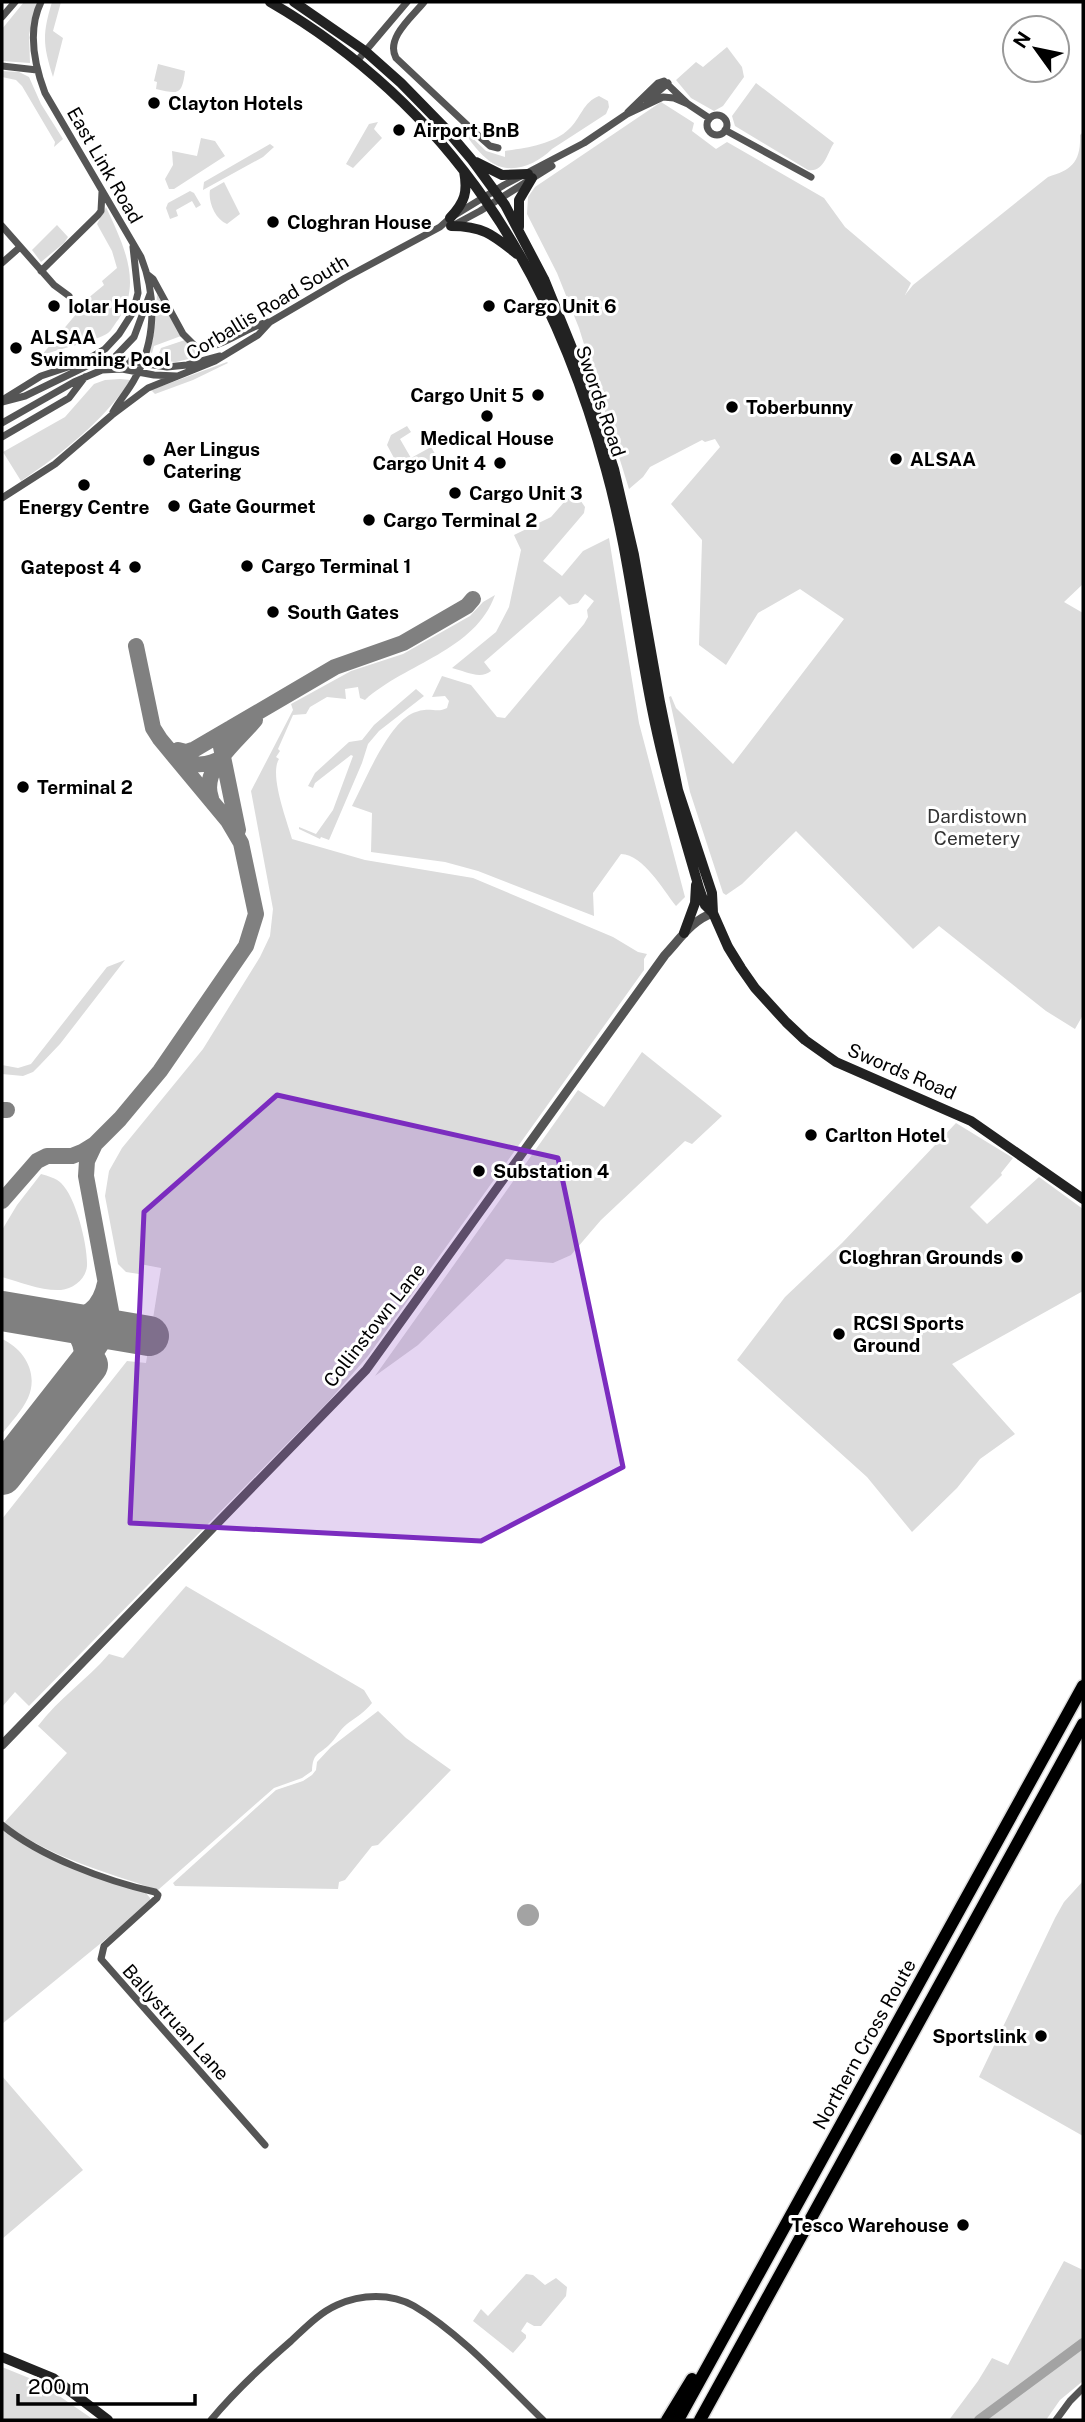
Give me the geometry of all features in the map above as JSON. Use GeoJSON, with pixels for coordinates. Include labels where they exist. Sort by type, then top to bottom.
{"type":"FeatureCollection","features":[{"type":"Feature","properties":{"kind":"highway","name":"Northern Cross Route"},"geometry":{"type":"LineString","coordinates":[[678,2420],[1083,1686]]}},
{"type":"Feature","properties":{"kind":"highway","name":"Northern Cross Route"},"geometry":{"type":"LineString","coordinates":[[700,2420],[1083,1724]]}},
{"type":"Feature","properties":{"kind":"highway"},"geometry":{"type":"LineString","coordinates":[[667,2420],[770,2252]]}},
{"type":"Feature","properties":{"kind":"highway"},"geometry":{"type":"LineString","coordinates":[[709,2420],[751,2327]]}},
{"type":"Feature","properties":{"kind":"main road","name":"Swords Road"},"geometry":{"type":"LineString","coordinates":[[270,2],[323,35],[357,61],[421,119],[463,167],[523,259],[565,351],[606,469],[624,545],[660,748],[696,878],[705,905],[713,913]]}},
{"type":"Feature","properties":{"kind":"main road","name":"Swords Road"},"geometry":{"type":"LineString","coordinates":[[294,2],[365,51],[416,98],[472,160],[519,228],[544,279],[574,350],[614,469],[634,555],[678,790],[712,894],[713,913],[728,947],[755,988],[805,1040],[845,1067],[945,1108],[977,1125],[1083,1199]]}},
{"type":"Feature","properties":{"kind":"main road"},"geometry":{"type":"LineString","coordinates":[[472,160],[502,175],[530,176],[519,200],[519,228]]}},
{"type":"Feature","properties":{"kind":"main road"},"geometry":{"type":"LineString","coordinates":[[447,224],[467,192],[463,167]]}},
{"type":"Feature","properties":{"kind":"main road"},"geometry":{"type":"LineString","coordinates":[[447,224],[482,229],[523,259]]}},
{"type":"Feature","properties":{"kind":"main road"},"geometry":{"type":"LineString","coordinates":[[684,933],[695,903],[696,878]]}},
{"type":"Feature","properties":{"kind":"main road"},"geometry":{"type":"LineString","coordinates":[[2,2357],[53,2378],[108,2420]]}},
{"type":"Feature","properties":{"kind":"street"},"geometry":{"type":"LineString","coordinates":[[2,18],[15,2]]}},
{"type":"Feature","properties":{"kind":"street","name":"East Link Road"},"geometry":{"type":"LineString","coordinates":[[41,2],[33,34],[37,70],[45,93],[141,257],[147,274],[152,327],[140,368]]}},
{"type":"Feature","properties":{"kind":"street"},"geometry":{"type":"LineString","coordinates":[[357,61],[407,2]]}},
{"type":"Feature","properties":{"kind":"street"},"geometry":{"type":"LineString","coordinates":[[424,2],[395,38],[392,51],[396,58],[481,138],[490,146],[498,148]]}},
{"type":"Feature","properties":{"kind":"street"},"geometry":{"type":"LineString","coordinates":[[2,66],[37,70]]}},
{"type":"Feature","properties":{"kind":"street"},"geometry":{"type":"LineString","coordinates":[[626,114],[658,83],[664,81],[688,104]]}},
{"type":"Feature","properties":{"kind":"street"},"geometry":{"type":"LineString","coordinates":[[640,107],[668,83]]}},
{"type":"Feature","properties":{"kind":"street"},"geometry":{"type":"LineString","coordinates":[[626,114],[663,97],[688,104],[709,118]]}},
{"type":"Feature","properties":{"kind":"street","name":"Corballis Road South"},"geometry":{"type":"LineString","coordinates":[[2,498],[55,464],[148,388],[195,371],[224,355],[258,335],[270,322],[498,195],[626,114]]}},
{"type":"Feature","properties":{"kind":"street"},"geometry":{"type":"LineString","coordinates":[[722,116],[727,124],[725,130],[720,134],[711,133],[707,124],[709,118],[722,116]]}},
{"type":"Feature","properties":{"kind":"street"},"geometry":{"type":"LineString","coordinates":[[725,130],[811,177]]}},
{"type":"Feature","properties":{"kind":"street"},"geometry":{"type":"LineString","coordinates":[[41,271],[98,215],[101,211],[102,191]]}},
{"type":"Feature","properties":{"kind":"street"},"geometry":{"type":"LineString","coordinates":[[2,226],[54,285],[69,296]]}},
{"type":"Feature","properties":{"kind":"street"},"geometry":{"type":"LineString","coordinates":[[2,263],[20,247]]}},
{"type":"Feature","properties":{"kind":"street"},"geometry":{"type":"LineString","coordinates":[[2,401],[41,376],[83,362],[114,341],[129,320],[136,302],[138,283],[133,247]]}},
{"type":"Feature","properties":{"kind":"street","name":"East Link Road"},"geometry":{"type":"LineString","coordinates":[[147,274],[153,279],[185,337],[196,347],[211,348],[253,326],[270,322]]}},
{"type":"Feature","properties":{"kind":"street"},"geometry":{"type":"LineString","coordinates":[[2,423],[114,359],[134,337],[150,293]]}},
{"type":"Feature","properties":{"kind":"street"},"geometry":{"type":"LineString","coordinates":[[93,373],[117,369],[177,367],[224,355]]}},
{"type":"Feature","properties":{"kind":"street"},"geometry":{"type":"LineString","coordinates":[[2,401],[25,396],[99,359],[114,359],[177,376]]}},
{"type":"Feature","properties":{"kind":"street","name":"Corballis Road South"},"geometry":{"type":"LineString","coordinates":[[112,415],[140,368]]}},
{"type":"Feature","properties":{"kind":"street"},"geometry":{"type":"LineString","coordinates":[[2,437],[69,398],[85,377]]}},
{"type":"Feature","properties":{"kind":"street","name":"Collinstown Lane"},"geometry":{"type":"LineString","coordinates":[[2,1745],[366,1370],[671,949],[684,933],[704,916],[713,913]]}},
{"type":"Feature","properties":{"kind":"street","name":"Collinstown Lane"},"geometry":{"type":"LineString","coordinates":[[671,949],[706,922],[713,913]]}},
{"type":"Feature","properties":{"kind":"street","name":"Ballystruan Lane"},"geometry":{"type":"LineString","coordinates":[[2,1825],[34,1848],[80,1868],[159,1895],[104,1946],[100,1952],[101,1959],[264,2145]]}},
{"type":"Feature","properties":{"kind":"street"},"geometry":{"type":"LineString","coordinates":[[211,2420],[253,2375],[322,2314],[338,2304],[368,2296],[386,2297],[413,2305],[443,2326],[542,2420]]}},
{"type":"Feature","properties":{"kind":"street"},"geometry":{"type":"LineString","coordinates":[[1056,2420],[1083,2388]]}},
{"type":"Feature","properties":{"kind":"highlighted area"},"geometry":{"type":"Polygon","coordinates":[[[277,1095],[558,1158],[623,1467],[481,1541],[130,1523],[144,1212],[277,1095]]]}},
{"type":"Feature","properties":{"kind":"green space"},"geometry":{"type":"Polygon","coordinates":[[[24,2],[37,2],[29,35],[30,63],[2,61],[2,29],[24,2]]]}},
{"type":"Feature","properties":{"kind":"green space"},"geometry":{"type":"Polygon","coordinates":[[[52,2],[61,2],[53,31],[63,38],[53,77],[45,40],[52,2]]]}},
{"type":"Feature","properties":{"kind":"green space"},"geometry":{"type":"Polygon","coordinates":[[[727,47],[742,67],[744,77],[723,106],[714,111],[691,98],[676,80],[696,62],[703,67],[727,47]]]}},
{"type":"Feature","properties":{"kind":"green space"},"geometry":{"type":"Polygon","coordinates":[[[158,64],[185,71],[178,91],[156,89],[157,82],[154,81],[158,64]]]}},
{"type":"Feature","properties":{"kind":"green space"},"geometry":{"type":"Polygon","coordinates":[[[2,71],[19,72],[29,77],[41,104],[63,139],[54,147],[55,142],[22,86],[16,80],[2,77],[2,71]]]}},
{"type":"Feature","properties":{"kind":"green space"},"geometry":{"type":"Polygon","coordinates":[[[756,83],[834,143],[818,168],[808,170],[735,126],[732,116],[756,83]]]}},
{"type":"Feature","properties":{"kind":"green space"},"geometry":{"type":"Polygon","coordinates":[[[599,96],[608,101],[606,114],[537,160],[521,167],[503,167],[487,159],[458,124],[486,151],[505,157],[505,151],[539,144],[563,134],[589,102],[599,96]]]}},
{"type":"Feature","properties":{"kind":"green space","name":"ALSAA"},"geometry":{"type":"Polygon","coordinates":[[[661,102],[694,123],[692,131],[716,149],[727,142],[824,198],[845,227],[911,283],[905,295],[913,285],[1048,177],[1069,168],[1077,158],[1080,135],[1083,132],[1083,584],[1064,602],[1083,613],[1083,1015],[1075,1029],[1046,1011],[939,926],[913,949],[796,831],[742,884],[726,895],[723,893],[690,792],[669,697],[671,696],[676,708],[733,764],[844,619],[800,589],[758,613],[726,665],[699,645],[702,540],[671,504],[720,447],[715,439],[705,442],[702,440],[650,467],[629,489],[579,328],[557,273],[527,214],[528,197],[535,187],[661,102]]]}},
{"type":"Feature","properties":{"kind":"green space"},"geometry":{"type":"Polygon","coordinates":[[[378,122],[374,129],[382,138],[353,168],[346,164],[369,124],[378,122]]]}},
{"type":"Feature","properties":{"kind":"green space"},"geometry":{"type":"Polygon","coordinates":[[[201,138],[215,141],[225,156],[174,189],[169,189],[165,179],[173,165],[172,151],[197,156],[201,138]]]}},
{"type":"Feature","properties":{"kind":"green space"},"geometry":{"type":"Polygon","coordinates":[[[270,144],[274,147],[263,157],[203,190],[204,182],[270,144]]]}},
{"type":"Feature","properties":{"kind":"green space"},"geometry":{"type":"Polygon","coordinates":[[[224,182],[240,214],[227,224],[216,214],[210,195],[210,190],[224,182]]]}},
{"type":"Feature","properties":{"kind":"green space"},"geometry":{"type":"Polygon","coordinates":[[[190,191],[201,205],[196,208],[192,201],[176,210],[178,216],[170,219],[166,208],[168,203],[190,191]]]}},
{"type":"Feature","properties":{"kind":"green space"},"geometry":{"type":"Polygon","coordinates":[[[106,207],[128,263],[130,277],[126,306],[108,333],[41,356],[82,307],[81,304],[104,285],[102,281],[117,268],[112,251],[97,224],[106,207]]]}},
{"type":"Feature","properties":{"kind":"green space"},"geometry":{"type":"Polygon","coordinates":[[[57,225],[68,237],[41,262],[32,250],[57,225]]]}},
{"type":"Feature","properties":{"kind":"green space"},"geometry":{"type":"Polygon","coordinates":[[[157,294],[181,336],[154,346],[152,353],[150,352],[157,294]]]}},
{"type":"Feature","properties":{"kind":"green space"},"geometry":{"type":"Polygon","coordinates":[[[185,340],[190,347],[201,353],[201,356],[176,362],[156,361],[161,348],[185,340]]]}},
{"type":"Feature","properties":{"kind":"green space"},"geometry":{"type":"Polygon","coordinates":[[[227,362],[193,380],[155,394],[151,390],[227,362]]]}},
{"type":"Feature","properties":{"kind":"green space"},"geometry":{"type":"Polygon","coordinates":[[[120,379],[131,380],[95,423],[67,448],[21,481],[3,452],[65,417],[94,384],[120,379]]]}},
{"type":"Feature","properties":{"kind":"green space"},"geometry":{"type":"Polygon","coordinates":[[[407,426],[411,432],[400,439],[411,458],[431,447],[437,457],[408,474],[401,471],[387,445],[391,435],[407,426]]]}},
{"type":"Feature","properties":{"kind":"green space"},"geometry":{"type":"Polygon","coordinates":[[[572,493],[576,494],[585,507],[584,513],[543,561],[562,576],[583,551],[609,538],[639,723],[685,897],[676,906],[645,867],[637,860],[621,854],[593,893],[594,916],[478,871],[445,862],[371,852],[372,813],[352,806],[393,730],[417,711],[447,708],[449,701],[445,696],[432,697],[442,676],[471,685],[497,717],[505,718],[584,624],[588,617],[587,610],[594,601],[585,594],[578,603],[569,605],[560,596],[484,662],[491,671],[487,674],[477,675],[452,668],[496,632],[509,607],[521,550],[514,535],[551,517],[572,493]]]}},
{"type":"Feature","properties":{"kind":"green space"},"geometry":{"type":"Polygon","coordinates":[[[495,595],[472,630],[456,643],[365,700],[360,698],[358,687],[345,689],[346,699],[327,697],[310,707],[306,714],[293,715],[276,757],[279,759],[276,766],[277,787],[292,839],[365,860],[473,878],[647,954],[644,970],[368,1356],[328,1402],[29,1706],[15,1692],[2,1707],[2,1519],[127,1361],[146,1363],[161,1268],[140,1264],[139,1274],[126,1272],[118,1264],[105,1196],[109,1171],[122,1148],[203,1049],[260,957],[270,936],[273,909],[251,791],[293,710],[291,704],[351,671],[403,654],[470,616],[483,602],[495,595]]]}},
{"type":"Feature","properties":{"kind":"green space"},"geometry":{"type":"Polygon","coordinates":[[[416,689],[424,696],[379,731],[368,744],[329,840],[320,839],[299,829],[316,834],[333,810],[353,756],[315,783],[313,788],[308,786],[315,773],[349,742],[362,740],[374,725],[416,689]]]}},
{"type":"Feature","properties":{"kind":"green space"},"geometry":{"type":"Polygon","coordinates":[[[125,960],[60,1044],[33,1072],[23,1076],[2,1074],[2,1065],[18,1068],[31,1064],[107,967],[125,960]]]}},
{"type":"Feature","properties":{"kind":"green space"},"geometry":{"type":"Polygon","coordinates":[[[642,1052],[722,1116],[692,1144],[685,1141],[601,1220],[571,1255],[553,1263],[506,1259],[418,1345],[375,1376],[578,1090],[604,1107],[642,1052]]]}},
{"type":"Feature","properties":{"kind":"green space","name":"RCSI Sports Ground"},"geometry":{"type":"Polygon","coordinates":[[[956,1123],[1013,1158],[1002,1175],[970,1207],[987,1224],[1039,1177],[1083,1209],[1083,1291],[952,1364],[1015,1434],[980,1459],[957,1488],[912,1532],[867,1477],[737,1360],[785,1297],[842,1243],[956,1123]]]}},
{"type":"Feature","properties":{"kind":"green space"},"geometry":{"type":"Polygon","coordinates":[[[41,1174],[57,1180],[66,1190],[72,1199],[83,1235],[87,1257],[86,1271],[78,1282],[66,1289],[38,1288],[2,1277],[2,1230],[41,1174]]]}},
{"type":"Feature","properties":{"kind":"green space"},"geometry":{"type":"Polygon","coordinates":[[[2,1339],[23,1355],[32,1380],[26,1403],[2,1434],[2,1339]]]}},
{"type":"Feature","properties":{"kind":"green space"},"geometry":{"type":"Polygon","coordinates":[[[186,1586],[364,1690],[372,1703],[344,1726],[331,1743],[316,1755],[312,1771],[302,1778],[274,1788],[158,1890],[59,1854],[21,1835],[4,1823],[67,1753],[38,1726],[109,1654],[123,1658],[186,1586]]]}},
{"type":"Feature","properties":{"kind":"green space"},"geometry":{"type":"Polygon","coordinates":[[[378,1711],[406,1738],[451,1770],[378,1845],[372,1846],[345,1880],[339,1882],[338,1889],[175,1886],[173,1883],[276,1790],[312,1775],[317,1762],[331,1747],[378,1711]]]}},
{"type":"Feature","properties":{"kind":"green space"},"geometry":{"type":"Polygon","coordinates":[[[2,1828],[14,1838],[146,1893],[150,1903],[2,2024],[2,1828]]]}},
{"type":"Feature","properties":{"kind":"green space","name":"Sportslink"},"geometry":{"type":"Polygon","coordinates":[[[1083,1881],[1083,2136],[979,2077],[1055,1918],[1064,1902],[1083,1881]]]}},
{"type":"Feature","properties":{"kind":"green space"},"geometry":{"type":"Polygon","coordinates":[[[2,2076],[83,2170],[2,2239],[2,2076]]]}},
{"type":"Feature","properties":{"kind":"green space"},"geometry":{"type":"Polygon","coordinates":[[[1064,2261],[1083,2270],[1083,2381],[1060,2400],[1046,2420],[949,2420],[992,2358],[1008,2365],[1064,2261]]]}},
{"type":"Feature","properties":{"kind":"green space"},"geometry":{"type":"Polygon","coordinates":[[[526,2274],[533,2275],[545,2285],[556,2278],[567,2287],[566,2296],[541,2326],[527,2322],[521,2331],[526,2338],[513,2353],[473,2321],[481,2309],[488,2316],[526,2274]]]}},
{"type":"Feature","properties":{"kind":"green space"},"geometry":{"type":"Polygon","coordinates":[[[2,2367],[39,2382],[94,2420],[2,2420],[2,2367]]]}},
{"type":"Feature","properties":{"kind":"shaded area"},"geometry":{"type":"Polygon","coordinates":[[[528,1904],[536,1907],[539,1915],[536,1923],[528,1926],[520,1923],[517,1915],[520,1907],[528,1904]]]}},
{"type":"Feature","properties":{"kind":"waterway"},"geometry":{"type":"LineString","coordinates":[[979,2420],[1083,2343]]}},
{"type":"Feature","properties":{"kind":"taxiway"},"geometry":{"type":"LineString","coordinates":[[178,750],[186,752],[195,749],[335,667],[403,643],[467,606],[473,599]]}},
{"type":"Feature","properties":{"kind":"taxiway"},"geometry":{"type":"LineString","coordinates":[[2,1201],[37,1161],[47,1156],[72,1156],[82,1152],[95,1144],[120,1119],[160,1071],[246,946],[256,914],[241,843],[228,821],[153,728],[136,646]]}},
{"type":"Feature","properties":{"kind":"taxiway"},"geometry":{"type":"LineString","coordinates":[[211,798],[209,787],[216,766],[255,720]]}},
{"type":"Feature","properties":{"kind":"taxiway"},"geometry":{"type":"LineString","coordinates":[[231,728],[222,740],[221,747],[238,830]]}},
{"type":"Feature","properties":{"kind":"taxiway"},"geometry":{"type":"LineString","coordinates":[[176,758],[200,764],[223,757]]}},
{"type":"Feature","properties":{"kind":"taxiway"},"geometry":{"type":"LineString","coordinates":[[2,1110],[7,1110]]}},
{"type":"Feature","properties":{"kind":"taxiway"},"geometry":{"type":"LineString","coordinates":[[88,1365],[106,1337],[111,1311],[86,1176],[87,1161],[95,1144]]}},
{"type":"Feature","properties":{"kind":"taxiway"},"geometry":{"type":"LineString","coordinates":[[2,1310],[48,1319],[78,1317],[90,1310],[99,1299],[105,1283]]}},
{"type":"Feature","properties":{"kind":"taxiway"},"geometry":{"type":"LineString","coordinates":[[56,1320],[72,1330],[80,1344],[82,1360],[78,1378]]}},
{"type":"Feature","properties":{"kind":"runway"},"geometry":{"type":"LineString","coordinates":[[2,1311],[149,1336]]}},
{"type":"Feature","properties":{"kind":"runway"},"geometry":{"type":"LineString","coordinates":[[2,1475],[88,1365]]}},
{"type":"Feature","properties":{"kind":"place","name":"Clayton Hotels"},"geometry":{"type":"Point","coordinates":[154,103]}},
{"type":"Feature","properties":{"kind":"place","name":"Airport BnB"},"geometry":{"type":"Point","coordinates":[399,130]}},
{"type":"Feature","properties":{"kind":"place","name":"Cloghran House"},"geometry":{"type":"Point","coordinates":[273,222]}},
{"type":"Feature","properties":{"kind":"place","name":"Iolar House"},"geometry":{"type":"Point","coordinates":[54,306]}},
{"type":"Feature","properties":{"kind":"place","name":"Cargo Unit 6"},"geometry":{"type":"Point","coordinates":[489,306]}},
{"type":"Feature","properties":{"kind":"place","name":"ALSAA Swimming Pool"},"geometry":{"type":"Point","coordinates":[16,348]}},
{"type":"Feature","properties":{"kind":"place","name":"Cargo Unit 5"},"geometry":{"type":"Point","coordinates":[538,395]}},
{"type":"Feature","properties":{"kind":"place","name":"Toberbunny"},"geometry":{"type":"Point","coordinates":[732,407]}},
{"type":"Feature","properties":{"kind":"place","name":"Medical House"},"geometry":{"type":"Point","coordinates":[487,416]}},
{"type":"Feature","properties":{"kind":"place","name":"ALSAA"},"geometry":{"type":"Point","coordinates":[896,459]}},
{"type":"Feature","properties":{"kind":"place","name":"Aer Lingus Catering"},"geometry":{"type":"Point","coordinates":[149,460]}},
{"type":"Feature","properties":{"kind":"place","name":"Cargo Unit 4"},"geometry":{"type":"Point","coordinates":[500,463]}},
{"type":"Feature","properties":{"kind":"place","name":"Energy Centre"},"geometry":{"type":"Point","coordinates":[84,485]}},
{"type":"Feature","properties":{"kind":"place","name":"Cargo Unit 3"},"geometry":{"type":"Point","coordinates":[455,493]}},
{"type":"Feature","properties":{"kind":"place","name":"Gate Gourmet"},"geometry":{"type":"Point","coordinates":[174,506]}},
{"type":"Feature","properties":{"kind":"place","name":"Cargo Terminal 2"},"geometry":{"type":"Point","coordinates":[369,520]}},
{"type":"Feature","properties":{"kind":"place","name":"Cargo Terminal 1"},"geometry":{"type":"Point","coordinates":[247,566]}},
{"type":"Feature","properties":{"kind":"place","name":"Gatepost 4"},"geometry":{"type":"Point","coordinates":[135,567]}},
{"type":"Feature","properties":{"kind":"place","name":"South Gates"},"geometry":{"type":"Point","coordinates":[273,612]}},
{"type":"Feature","properties":{"kind":"place","name":"Terminal 2"},"geometry":{"type":"Point","coordinates":[23,787]}},
{"type":"Feature","properties":{"kind":"place","name":"Carlton Hotel"},"geometry":{"type":"Point","coordinates":[811,1135]}},
{"type":"Feature","properties":{"kind":"place","name":"Substation 4"},"geometry":{"type":"Point","coordinates":[479,1171]}},
{"type":"Feature","properties":{"kind":"place","name":"Cloghran Grounds"},"geometry":{"type":"Point","coordinates":[1017,1257]}},
{"type":"Feature","properties":{"kind":"place","name":"RCSI Sports Ground"},"geometry":{"type":"Point","coordinates":[839,1334]}},
{"type":"Feature","properties":{"kind":"place","name":"Sportslink"},"geometry":{"type":"Point","coordinates":[1041,2036]}},
{"type":"Feature","properties":{"kind":"place","name":"Tesco Warehouse"},"geometry":{"type":"Point","coordinates":[963,2225]}},
{"type":"Feature","properties":{"kind":"park label","name":"Dardistown Cemetery"},"geometry":{"type":"Point","coordinates":[977,827]}}]}
